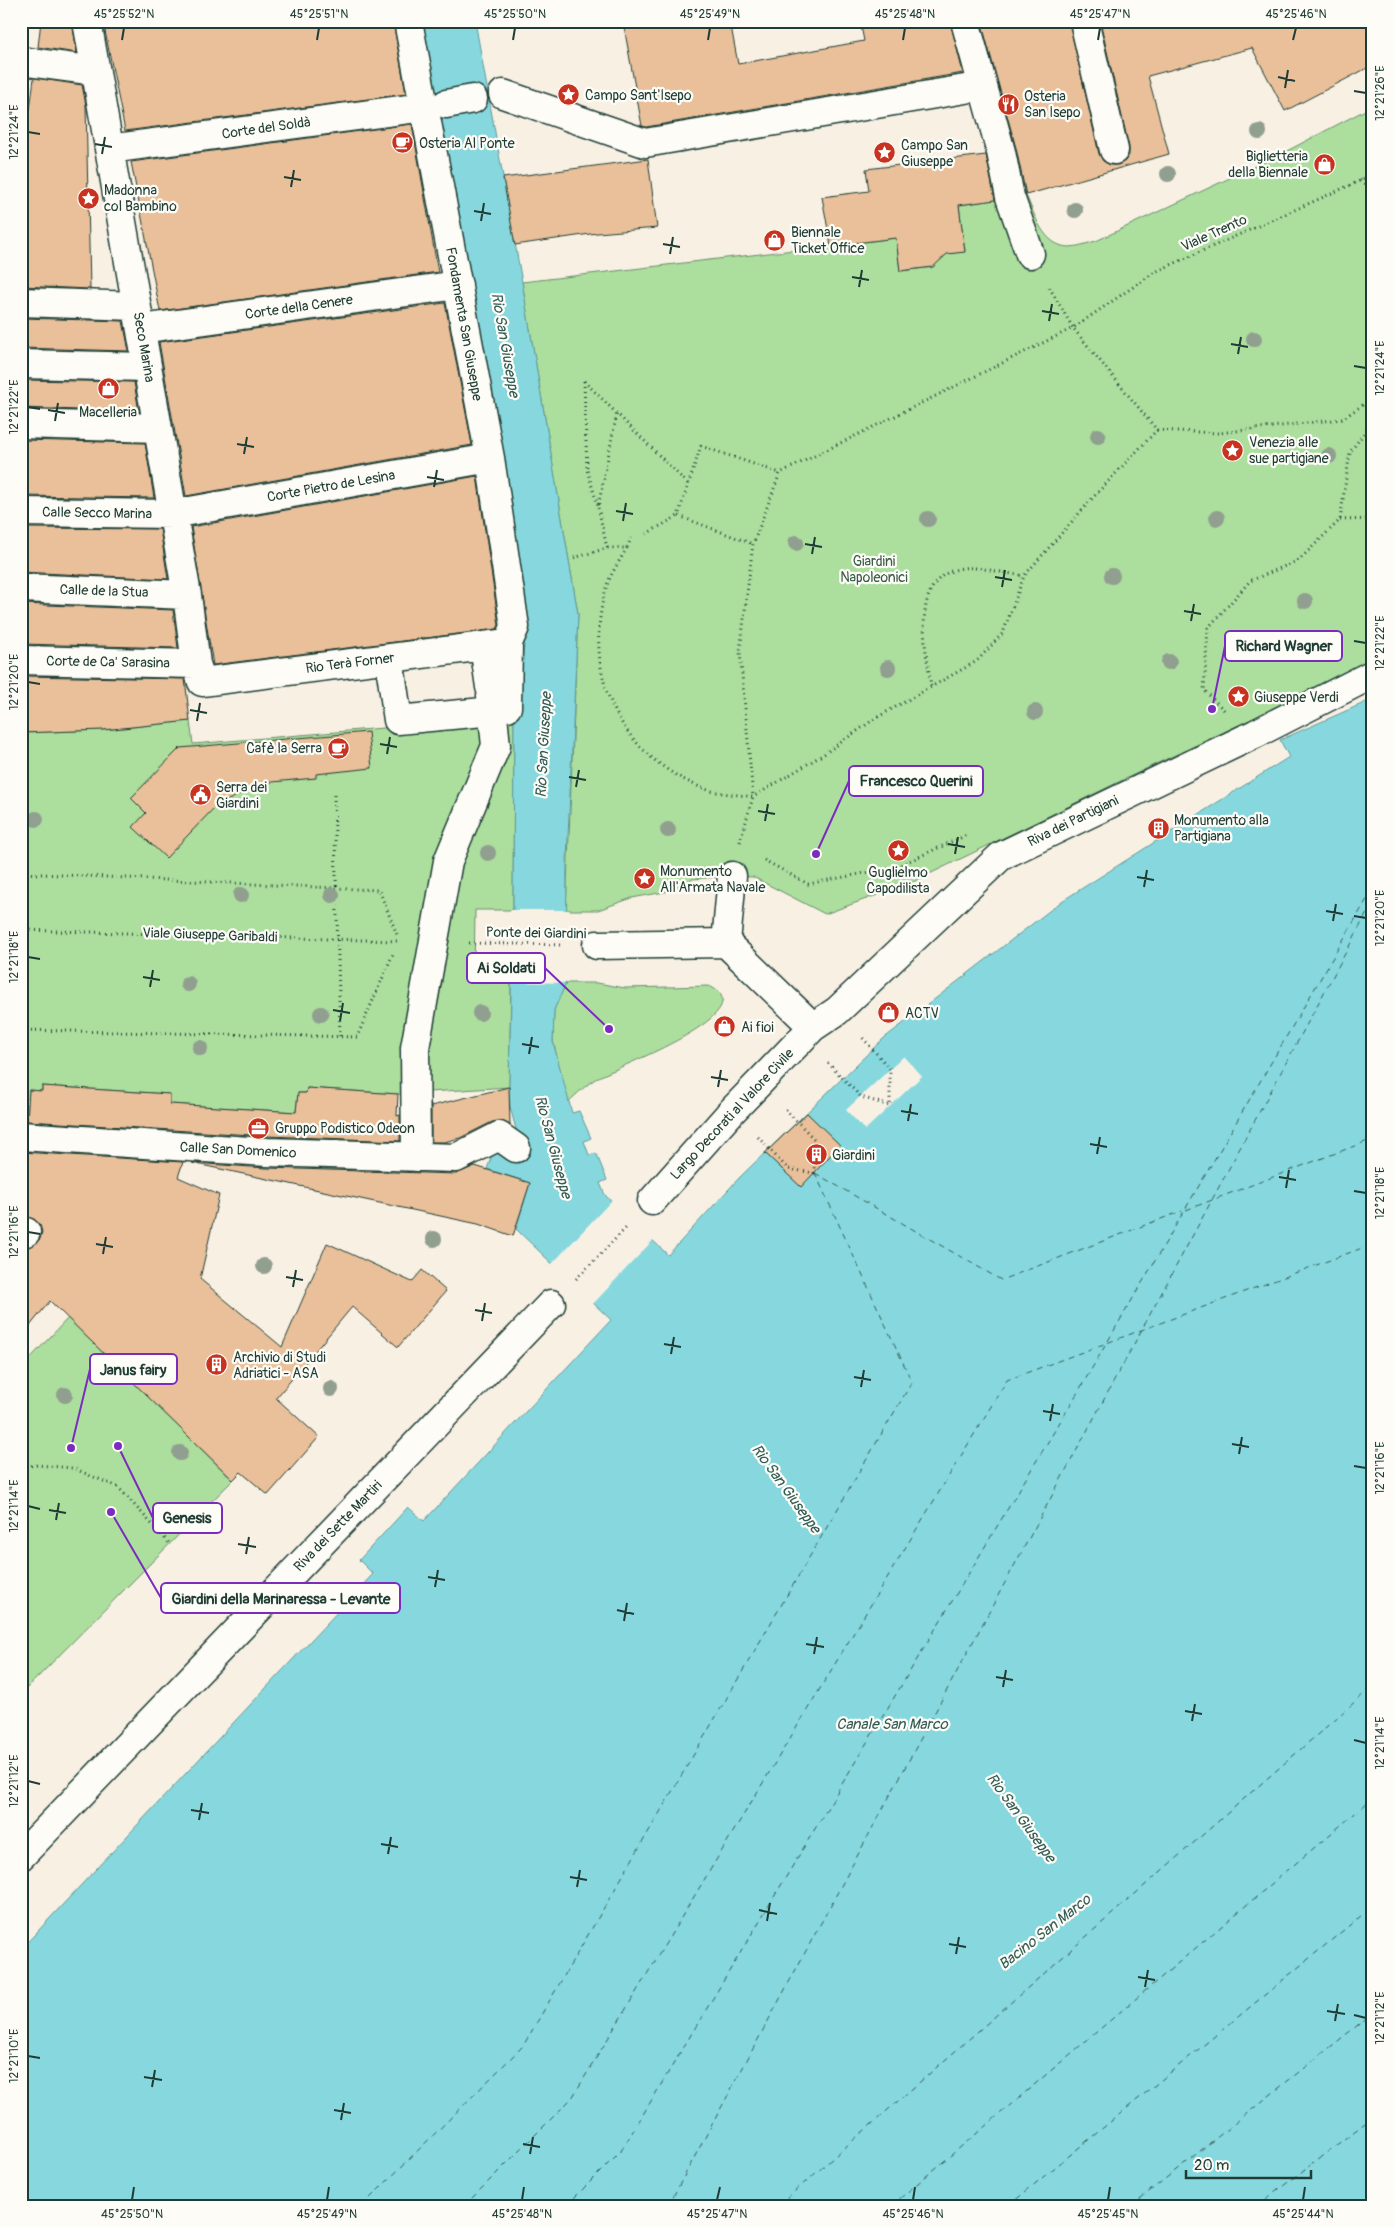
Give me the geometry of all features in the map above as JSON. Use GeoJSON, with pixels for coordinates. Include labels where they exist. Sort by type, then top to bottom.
{"type":"FeatureCollection","features":[{"type":"Feature","properties":{"kind":"street","name":"Seco Marina"},"geometry":{"type":"LineString","coordinates":[[87,21],[187,595],[198,668]]}},
{"type":"Feature","properties":{"kind":"street","name":"Fondamenta San Giuseppe"},"geometry":{"type":"LineString","coordinates":[[408,21],[435,105],[458,285],[490,458],[502,639],[495,704],[496,746],[448,860],[415,1048],[416,1157]]}},
{"type":"Feature","properties":{"kind":"street"},"geometry":{"type":"LineString","coordinates":[[964,21],[1001,152],[1010,197],[1030,254]]}},
{"type":"Feature","properties":{"kind":"street"},"geometry":{"type":"LineString","coordinates":[[1084,21],[1114,150]]}},
{"type":"Feature","properties":{"kind":"street"},"geometry":{"type":"LineString","coordinates":[[21,61],[96,70]]}},
{"type":"Feature","properties":{"kind":"street"},"geometry":{"type":"LineString","coordinates":[[503,94],[645,143],[983,86]]}},
{"type":"Feature","properties":{"kind":"street","name":"Corte del Soldà"},"geometry":{"type":"LineString","coordinates":[[109,149],[473,99]]}},
{"type":"Feature","properties":{"kind":"street","name":"Corte della Cenere"},"geometry":{"type":"LineString","coordinates":[[21,302],[139,318],[458,285]]}},
{"type":"Feature","properties":{"kind":"street"},"geometry":{"type":"LineString","coordinates":[[21,364],[147,367]]}},
{"type":"Feature","properties":{"kind":"street"},"geometry":{"type":"LineString","coordinates":[[21,424],[158,428]]}},
{"type":"Feature","properties":{"kind":"street","name":"Corte Pietro de Lesina"},"geometry":{"type":"LineString","coordinates":[[173,514],[490,458]]}},
{"type":"Feature","properties":{"kind":"street","name":"Calle Secco Marina"},"geometry":{"type":"LineString","coordinates":[[21,512],[173,514]]}},
{"type":"Feature","properties":{"kind":"street","name":"Calle de la Stua"},"geometry":{"type":"LineString","coordinates":[[21,588],[187,595]]}},
{"type":"Feature","properties":{"kind":"street","name":"Rio Terà Forner"},"geometry":{"type":"LineString","coordinates":[[198,668],[202,682],[389,658],[502,639]]}},
{"type":"Feature","properties":{"kind":"street"},"geometry":{"type":"LineString","coordinates":[[389,658],[398,720],[495,704]]}},
{"type":"Feature","properties":{"kind":"street","name":"Corte de Ca' Sarasina"},"geometry":{"type":"LineString","coordinates":[[21,660],[198,668]]}},
{"type":"Feature","properties":{"kind":"street","name":"Riva dei Partigiani"},"geometry":{"type":"LineString","coordinates":[[813,1027],[837,1011],[1001,856],[1255,734],[1373,674]]}},
{"type":"Feature","properties":{"kind":"street"},"geometry":{"type":"LineString","coordinates":[[726,943],[732,876]]}},
{"type":"Feature","properties":{"kind":"street"},"geometry":{"type":"LineString","coordinates":[[597,945],[726,943],[813,1027]]}},
{"type":"Feature","properties":{"kind":"street","name":"Largo Decorati al Valore Civile"},"geometry":{"type":"LineString","coordinates":[[652,1201],[732,1111],[813,1027]]}},
{"type":"Feature","properties":{"kind":"street","name":"Calle San Domenico"},"geometry":{"type":"LineString","coordinates":[[21,1136],[267,1152],[485,1159]]}},
{"type":"Feature","properties":{"kind":"street","name":"Calle San Domenico"},"geometry":{"type":"LineString","coordinates":[[456,1158],[500,1136],[516,1148]]}},
{"type":"Feature","properties":{"kind":"street","name":"Riva dei Sette Martiri"},"geometry":{"type":"LineString","coordinates":[[21,1856],[551,1304]]}},
{"type":"Feature","properties":{"kind":"path","name":"Viale Trento"},"geometry":{"type":"LineString","coordinates":[[780,473],[1073,328],[1155,272],[1373,175]]}},
{"type":"Feature","properties":{"kind":"path"},"geometry":{"type":"LineString","coordinates":[[1360,180],[1373,191]]}},
{"type":"Feature","properties":{"kind":"path"},"geometry":{"type":"LineString","coordinates":[[1030,254],[1073,328],[1157,430],[1219,433],[1342,419],[1373,398]]}},
{"type":"Feature","properties":{"kind":"path"},"geometry":{"type":"LineString","coordinates":[[607,548],[587,470],[584,381],[688,484]]}},
{"type":"Feature","properties":{"kind":"path"},"geometry":{"type":"LineString","coordinates":[[598,507],[616,413]]}},
{"type":"Feature","properties":{"kind":"path"},"geometry":{"type":"LineString","coordinates":[[1229,715],[1204,690],[1208,628],[1250,581],[1299,560],[1340,520],[1350,452],[1373,421]]}},
{"type":"Feature","properties":{"kind":"path"},"geometry":{"type":"LineString","coordinates":[[631,538],[606,587],[597,639],[604,686],[621,724],[655,762],[702,788],[753,796],[824,754],[876,718],[977,661],[1003,633],[1024,576],[1098,492],[1157,430]]}},
{"type":"Feature","properties":{"kind":"path"},"geometry":{"type":"LineString","coordinates":[[646,534],[678,516],[701,446],[780,473],[753,544],[740,652],[753,796],[732,876]]}},
{"type":"Feature","properties":{"kind":"path"},"geometry":{"type":"LineString","coordinates":[[678,516],[753,544]]}},
{"type":"Feature","properties":{"kind":"path"},"geometry":{"type":"LineString","coordinates":[[1340,520],[1373,519]]}},
{"type":"Feature","properties":{"kind":"path"},"geometry":{"type":"LineString","coordinates":[[574,558],[607,548],[626,548]]}},
{"type":"Feature","properties":{"kind":"path"},"geometry":{"type":"LineString","coordinates":[[931,686],[923,629],[926,600],[942,576],[964,568],[1024,576]]}},
{"type":"Feature","properties":{"kind":"path"},"geometry":{"type":"LineString","coordinates":[[334,796],[340,1037]]}},
{"type":"Feature","properties":{"kind":"path"},"geometry":{"type":"LineString","coordinates":[[757,856],[808,884],[896,867],[974,832]]}},
{"type":"Feature","properties":{"kind":"path"},"geometry":{"type":"LineString","coordinates":[[21,873],[379,890],[399,941],[357,1038],[21,1030]]}},
{"type":"Feature","properties":{"kind":"path","name":"Viale Giuseppe Garibaldi"},"geometry":{"type":"LineString","coordinates":[[21,930],[399,941]]}},
{"type":"Feature","properties":{"kind":"path","name":"Ponte dei Giardini"},"geometry":{"type":"LineString","coordinates":[[475,943],[597,945]]}},
{"type":"Feature","properties":{"kind":"path"},"geometry":{"type":"LineString","coordinates":[[843,1078],[861,1097],[890,1106],[890,1069],[872,1049]]}},
{"type":"Feature","properties":{"kind":"path"},"geometry":{"type":"LineString","coordinates":[[769,1149],[788,1168],[814,1173],[815,1140],[797,1122]]}},
{"type":"Feature","properties":{"kind":"path"},"geometry":{"type":"LineString","coordinates":[[585,1270],[614,1240]]}},
{"type":"Feature","properties":{"kind":"path"},"geometry":{"type":"LineString","coordinates":[[21,1467],[37,1465],[72,1468],[118,1487],[170,1544]]}},
{"type":"Feature","properties":{"kind":"green space","name":"Giardini Napoleonici"},"geometry":{"type":"Polygon","coordinates":[[[1373,106],[1373,663],[1160,762],[913,882],[825,914],[753,877],[732,876],[692,879],[670,891],[632,898],[598,910],[566,910],[578,614],[522,282],[896,238],[900,271],[933,267],[932,256],[965,251],[959,205],[1026,195],[1046,235],[1060,245],[1069,247],[1079,246],[1096,241],[1283,153],[1373,106]]]}},
{"type":"Feature","properties":{"kind":"green space"},"geometry":{"type":"Polygon","coordinates":[[[514,717],[513,910],[475,910],[474,982],[511,982],[509,1087],[398,1094],[307,1088],[306,1093],[298,1093],[296,1112],[170,1104],[170,1094],[42,1086],[42,1091],[29,1090],[26,1127],[21,1127],[21,733],[103,730],[190,721],[193,744],[514,717]]]}},
{"type":"Feature","properties":{"kind":"green space"},"geometry":{"type":"Polygon","coordinates":[[[566,983],[597,983],[625,988],[709,986],[722,997],[718,1010],[703,1024],[655,1052],[597,1078],[568,1102],[553,1041],[554,1010],[566,983]]]}},
{"type":"Feature","properties":{"kind":"green space"},"geometry":{"type":"Polygon","coordinates":[[[68,1318],[233,1480],[21,1694],[21,1368],[68,1318]]]}},
{"type":"Feature","properties":{"kind":"water","name":"Canale San Marco"},"geometry":{"type":"Polygon","coordinates":[[[422,21],[475,21],[522,282],[578,614],[567,859],[566,983],[554,1010],[553,1042],[572,1113],[579,1111],[591,1138],[584,1141],[589,1155],[596,1153],[607,1180],[600,1183],[605,1195],[668,1255],[740,1177],[883,1039],[1062,901],[1289,757],[1280,740],[1373,699],[1373,2206],[21,2206],[21,1949],[373,1574],[359,1560],[408,1507],[424,1521],[611,1320],[516,1229],[530,1183],[487,1169],[495,1147],[523,1155],[510,1107],[509,1087],[513,910],[514,717],[527,625],[422,21]]]}},
{"type":"Feature","properties":{"kind":"pier"},"geometry":{"type":"Polygon","coordinates":[[[511,910],[569,910],[568,983],[508,982],[511,910]]]}},
{"type":"Feature","properties":{"kind":"pier","name":"Giardini"},"geometry":{"type":"Polygon","coordinates":[[[904,1056],[922,1076],[865,1130],[846,1110],[904,1056]]]}},
{"type":"Feature","properties":{"kind":"pier"},"geometry":{"type":"Polygon","coordinates":[[[613,1199],[655,1238],[592,1305],[551,1265],[613,1199]]]}},
{"type":"Feature","properties":{"kind":"building"},"geometry":{"type":"Polygon","coordinates":[[[41,21],[72,21],[77,53],[38,47],[41,21]]]}},
{"type":"Feature","properties":{"kind":"building"},"geometry":{"type":"Polygon","coordinates":[[[103,21],[393,21],[406,94],[125,131],[103,21]]]}},
{"type":"Feature","properties":{"kind":"building"},"geometry":{"type":"Polygon","coordinates":[[[623,21],[730,21],[738,64],[864,41],[860,21],[950,21],[963,73],[646,127],[642,126],[623,21]]]}},
{"type":"Feature","properties":{"kind":"building"},"geometry":{"type":"Polygon","coordinates":[[[981,21],[1069,21],[1099,154],[1103,161],[1110,165],[1118,165],[1125,161],[1129,155],[1129,147],[1100,21],[1373,21],[1373,65],[1285,111],[1252,48],[1148,76],[1169,154],[1026,195],[1016,148],[981,21]]]}},
{"type":"Feature","properties":{"kind":"building"},"geometry":{"type":"Polygon","coordinates":[[[34,78],[82,85],[86,105],[90,289],[21,286],[21,109],[30,110],[34,78]]]}},
{"type":"Feature","properties":{"kind":"building"},"geometry":{"type":"Polygon","coordinates":[[[412,124],[438,272],[160,311],[131,162],[412,124]]]}},
{"type":"Feature","properties":{"kind":"building"},"geometry":{"type":"Polygon","coordinates":[[[986,155],[995,200],[959,205],[965,252],[947,254],[933,267],[900,271],[896,238],[831,246],[822,197],[869,191],[866,169],[986,155]]]}},
{"type":"Feature","properties":{"kind":"building"},"geometry":{"type":"Polygon","coordinates":[[[648,159],[657,228],[597,233],[515,245],[503,178],[648,159]]]}},
{"type":"Feature","properties":{"kind":"building"},"geometry":{"type":"Polygon","coordinates":[[[445,303],[472,445],[186,496],[159,342],[445,303]]]}},
{"type":"Feature","properties":{"kind":"building"},"geometry":{"type":"Polygon","coordinates":[[[21,318],[123,321],[129,351],[21,348],[21,318]]]}},
{"type":"Feature","properties":{"kind":"building"},"geometry":{"type":"Polygon","coordinates":[[[21,380],[134,382],[139,412],[21,408],[21,380]]]}},
{"type":"Feature","properties":{"kind":"building"},"geometry":{"type":"Polygon","coordinates":[[[21,440],[145,443],[154,498],[21,496],[21,440]]]}},
{"type":"Feature","properties":{"kind":"building"},"geometry":{"type":"Polygon","coordinates":[[[477,476],[499,625],[497,629],[213,665],[191,527],[477,476]]]}},
{"type":"Feature","properties":{"kind":"building"},"geometry":{"type":"Polygon","coordinates":[[[21,528],[160,529],[168,579],[21,572],[21,528]]]}},
{"type":"Feature","properties":{"kind":"building"},"geometry":{"type":"Polygon","coordinates":[[[21,604],[173,610],[178,648],[21,644],[21,604]]]}},
{"type":"Feature","properties":{"kind":"building"},"geometry":{"type":"Polygon","coordinates":[[[21,676],[185,679],[190,721],[103,730],[21,733],[21,676]]]}},
{"type":"Feature","properties":{"kind":"building","name":"Serra dei Giardini"},"geometry":{"type":"Polygon","coordinates":[[[368,732],[372,768],[316,774],[316,778],[261,783],[215,807],[166,858],[133,827],[146,813],[131,798],[180,748],[368,732]]]}},
{"type":"Feature","properties":{"kind":"building"},"geometry":{"type":"Polygon","coordinates":[[[42,1086],[170,1094],[170,1104],[296,1112],[298,1093],[306,1093],[307,1088],[398,1094],[397,1116],[400,1115],[400,1141],[268,1136],[27,1121],[29,1090],[42,1091],[42,1086]]]}},
{"type":"Feature","properties":{"kind":"building"},"geometry":{"type":"Polygon","coordinates":[[[509,1087],[510,1125],[501,1121],[492,1122],[460,1138],[444,1142],[431,1142],[431,1106],[509,1087]]]}},
{"type":"Feature","properties":{"kind":"building"},"geometry":{"type":"Polygon","coordinates":[[[807,1113],[840,1145],[801,1187],[765,1153],[807,1113]]]}},
{"type":"Feature","properties":{"kind":"building"},"geometry":{"type":"Polygon","coordinates":[[[21,1152],[183,1162],[178,1177],[219,1195],[200,1279],[282,1347],[327,1243],[412,1282],[422,1270],[446,1291],[398,1347],[352,1307],[276,1398],[319,1437],[268,1495],[241,1472],[233,1480],[50,1301],[21,1337],[21,1248],[34,1245],[40,1239],[42,1232],[40,1225],[34,1219],[21,1216],[21,1152]]]}},
{"type":"Feature","properties":{"kind":"building"},"geometry":{"type":"Polygon","coordinates":[[[192,1163],[266,1168],[456,1174],[475,1166],[530,1183],[513,1236],[478,1224],[192,1163]]]}},
{"type":"Feature","properties":{"kind":"ferry route"},"geometry":{"type":"LineString","coordinates":[[566,2206],[621,2151],[1078,1392],[1373,889]]}},
{"type":"Feature","properties":{"kind":"ferry route"},"geometry":{"type":"LineString","coordinates":[[668,2206],[1373,902]]}},
{"type":"Feature","properties":{"kind":"ferry route"},"geometry":{"type":"LineString","coordinates":[[1186,1210],[1373,1139]]}},
{"type":"Feature","properties":{"kind":"ferry route"},"geometry":{"type":"LineString","coordinates":[[815,1173],[1001,1280],[1182,1211]]}},
{"type":"Feature","properties":{"kind":"ferry route"},"geometry":{"type":"LineString","coordinates":[[362,2206],[523,2046],[912,1382],[815,1173]]}},
{"type":"Feature","properties":{"kind":"ferry route"},"geometry":{"type":"LineString","coordinates":[[464,2206],[572,2098],[1007,1380],[1373,1244]]}},
{"type":"Feature","properties":{"kind":"ferry route"},"geometry":{"type":"LineString","coordinates":[[778,2206],[1373,1686]]}},
{"type":"Feature","properties":{"kind":"ferry route"},"geometry":{"type":"LineString","coordinates":[[891,2206],[1373,1798]]}},
{"type":"Feature","properties":{"kind":"ferry route"},"geometry":{"type":"LineString","coordinates":[[1008,2206],[1373,1906]]}},
{"type":"Feature","properties":{"kind":"ferry route"},"geometry":{"type":"LineString","coordinates":[[1131,2206],[1373,2013]]}},
{"type":"Feature","properties":{"kind":"ferry route"},"geometry":{"type":"LineString","coordinates":[[1257,2206],[1373,2117]]}},
{"type":"Feature","properties":{"kind":"place","name":"Campo Sant'Isepo"},"geometry":{"type":"Point","coordinates":[569,95]}},
{"type":"Feature","properties":{"kind":"place","name":"Osteria San Isepo"},"geometry":{"type":"Point","coordinates":[1008,104]}},
{"type":"Feature","properties":{"kind":"place","name":"Osteria Al Ponte"},"geometry":{"type":"Point","coordinates":[403,143]}},
{"type":"Feature","properties":{"kind":"place","name":"Campo San Giuseppe"},"geometry":{"type":"Point","coordinates":[885,153]}},
{"type":"Feature","properties":{"kind":"place","name":"Biglietteria della Biennale"},"geometry":{"type":"Point","coordinates":[1324,164]}},
{"type":"Feature","properties":{"kind":"place","name":"Madonna col Bambino"},"geometry":{"type":"Point","coordinates":[88,198]}},
{"type":"Feature","properties":{"kind":"place","name":"Biennale Ticket Office"},"geometry":{"type":"Point","coordinates":[775,240]}},
{"type":"Feature","properties":{"kind":"place","name":"Macelleria"},"geometry":{"type":"Point","coordinates":[108,389]}},
{"type":"Feature","properties":{"kind":"place","name":"Venezia alle sue partigiane"},"geometry":{"type":"Point","coordinates":[1233,450]}},
{"type":"Feature","properties":{"kind":"place","name":"Giuseppe Verdi"},"geometry":{"type":"Point","coordinates":[1238,697]}},
{"type":"Feature","properties":{"kind":"place","name":"Richard Wagner"},"geometry":{"type":"Point","coordinates":[1212,709]}},
{"type":"Feature","properties":{"kind":"place","name":"Cafè la Serra"},"geometry":{"type":"Point","coordinates":[338,748]}},
{"type":"Feature","properties":{"kind":"place","name":"Serra dei Giardini"},"geometry":{"type":"Point","coordinates":[200,795]}},
{"type":"Feature","properties":{"kind":"place","name":"Monumento alla Partigiana"},"geometry":{"type":"Point","coordinates":[1158,828]}},
{"type":"Feature","properties":{"kind":"place","name":"Guglielmo Capodilista"},"geometry":{"type":"Point","coordinates":[898,850]}},
{"type":"Feature","properties":{"kind":"place","name":"Francesco Querini"},"geometry":{"type":"Point","coordinates":[816,854]}},
{"type":"Feature","properties":{"kind":"place","name":"Monumento All'Armata Navale"},"geometry":{"type":"Point","coordinates":[644,879]}},
{"type":"Feature","properties":{"kind":"place","name":"ACTV"},"geometry":{"type":"Point","coordinates":[889,1013]}},
{"type":"Feature","properties":{"kind":"place","name":"Ai fioi"},"geometry":{"type":"Point","coordinates":[725,1027]}},
{"type":"Feature","properties":{"kind":"place","name":"Ai Soldati"},"geometry":{"type":"Point","coordinates":[609,1029]}},
{"type":"Feature","properties":{"kind":"place","name":"Gruppo Podistico Odeon"},"geometry":{"type":"Point","coordinates":[259,1128]}},
{"type":"Feature","properties":{"kind":"place","name":"Giardini"},"geometry":{"type":"Point","coordinates":[816,1155]}},
{"type":"Feature","properties":{"kind":"place","name":"Archivio di Studi Adriatici - ASA"},"geometry":{"type":"Point","coordinates":[217,1365]}},
{"type":"Feature","properties":{"kind":"place","name":"Genesis"},"geometry":{"type":"Point","coordinates":[118,1446]}},
{"type":"Feature","properties":{"kind":"place","name":"Janus fairy"},"geometry":{"type":"Point","coordinates":[71,1448]}},
{"type":"Feature","properties":{"kind":"place","name":"Giardini della Marinaressa - Levante"},"geometry":{"type":"Point","coordinates":[111,1512]}},
{"type":"Feature","properties":{"kind":"water label","name":"Rio San Giuseppe"},"geometry":{"type":"Point","coordinates":[505,345]}},
{"type":"Feature","properties":{"kind":"water label","name":"Rio San Giuseppe"},"geometry":{"type":"Point","coordinates":[544,745]}},
{"type":"Feature","properties":{"kind":"water label","name":"Rio San Giuseppe"},"geometry":{"type":"Point","coordinates":[553,1147]}},
{"type":"Feature","properties":{"kind":"water label","name":"Rio San Giuseppe"},"geometry":{"type":"Point","coordinates":[786,1489]}},
{"type":"Feature","properties":{"kind":"water label","name":"Rio San Giuseppe"},"geometry":{"type":"Point","coordinates":[1021,1818]}},
{"type":"Feature","properties":{"kind":"water label","name":"Bacino San Marco"},"geometry":{"type":"Point","coordinates":[1045,1932]}}]}
